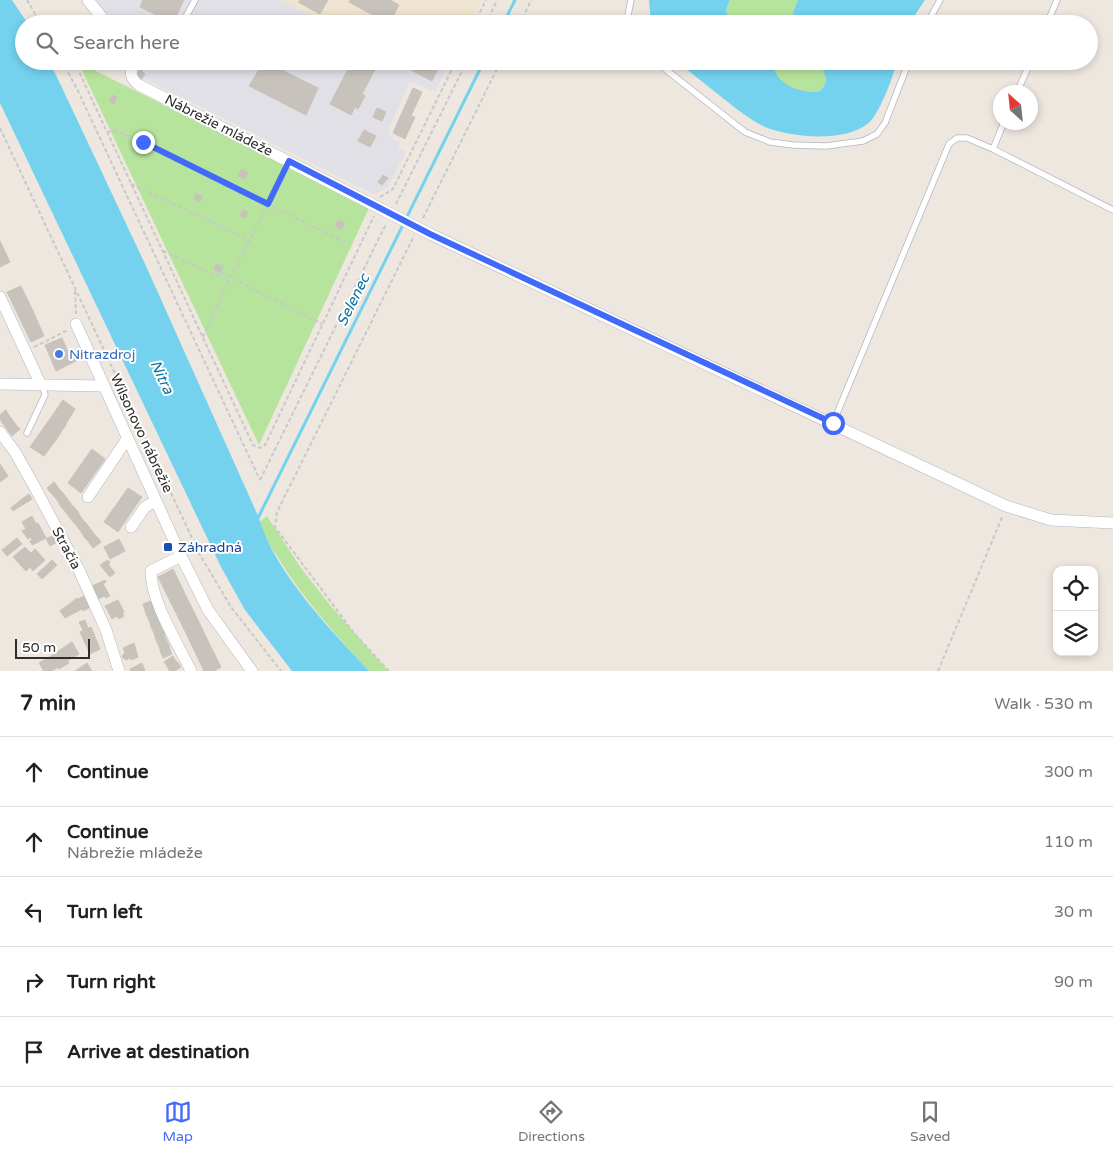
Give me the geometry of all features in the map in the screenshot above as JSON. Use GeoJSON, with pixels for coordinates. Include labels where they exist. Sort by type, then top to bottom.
{"type":"FeatureCollection","features":[{"type":"Feature","properties":{"kind":"street"},"geometry":{"type":"LineString","coordinates":[[88,0],[100,15]]}},
{"type":"Feature","properties":{"kind":"street","name":"Nábrežie mládeže"},"geometry":{"type":"LineString","coordinates":[[133,70],[130,75],[139,85],[430,234],[1006,506],[1051,520],[1113,523]]}},
{"type":"Feature","properties":{"kind":"street"},"geometry":{"type":"LineString","coordinates":[[0,297],[42,385]]}},
{"type":"Feature","properties":{"kind":"street","name":"Wilsonovo nábrežie"},"geometry":{"type":"LineString","coordinates":[[76,324],[102,386],[181,556],[208,610],[248,670]]}},
{"type":"Feature","properties":{"kind":"street"},"geometry":{"type":"LineString","coordinates":[[0,384],[102,386]]}},
{"type":"Feature","properties":{"kind":"street","name":"Stračia"},"geometry":{"type":"LineString","coordinates":[[0,432],[33,484],[79,570],[106,630],[119,671]]}},
{"type":"Feature","properties":{"kind":"street","name":"Wilsonovo nábrežie"},"geometry":{"type":"LineString","coordinates":[[88,497],[127,439]]}},
{"type":"Feature","properties":{"kind":"street","name":"Wilsonovo nábrežie"},"geometry":{"type":"LineString","coordinates":[[131,527],[145,506],[155,501]]}},
{"type":"Feature","properties":{"kind":"street"},"geometry":{"type":"LineString","coordinates":[[181,556],[151,570],[151,582],[156,599],[191,671]]}},
{"type":"Feature","properties":{"kind":"lane"},"geometry":{"type":"LineString","coordinates":[[186,15],[194,0]]}},
{"type":"Feature","properties":{"kind":"lane"},"geometry":{"type":"LineString","coordinates":[[628,15],[631,0]]}},
{"type":"Feature","properties":{"kind":"lane"},"geometry":{"type":"LineString","coordinates":[[932,15],[940,0]]}},
{"type":"Feature","properties":{"kind":"lane"},"geometry":{"type":"LineString","coordinates":[[1051,15],[1057,0]]}},
{"type":"Feature","properties":{"kind":"lane"},"geometry":{"type":"LineString","coordinates":[[666,70],[745,132],[770,142],[818,146],[863,141],[877,134],[885,123],[906,70]]}},
{"type":"Feature","properties":{"kind":"lane"},"geometry":{"type":"LineString","coordinates":[[1020,85],[1027,70]]}},
{"type":"Feature","properties":{"kind":"lane"},"geometry":{"type":"LineString","coordinates":[[993,149],[1001,130]]}},
{"type":"Feature","properties":{"kind":"lane"},"geometry":{"type":"LineString","coordinates":[[833,423],[949,144],[957,138],[967,138],[993,149],[1113,210]]}},
{"type":"Feature","properties":{"kind":"lane"},"geometry":{"type":"LineString","coordinates":[[27,434],[45,395],[42,385]]}},
{"type":"Feature","properties":{"kind":"path"},"geometry":{"type":"LineString","coordinates":[[27,0],[36,15]]}},
{"type":"Feature","properties":{"kind":"path"},"geometry":{"type":"LineString","coordinates":[[478,15],[486,0]]}},
{"type":"Feature","properties":{"kind":"path"},"geometry":{"type":"LineString","coordinates":[[490,15],[497,0]]}},
{"type":"Feature","properties":{"kind":"path"},"geometry":{"type":"LineString","coordinates":[[524,15],[531,0]]}},
{"type":"Feature","properties":{"kind":"path"},"geometry":{"type":"LineString","coordinates":[[67,70],[260,480],[463,70]]}},
{"type":"Feature","properties":{"kind":"path"},"geometry":{"type":"LineString","coordinates":[[78,70],[253,445],[260,448],[265,445],[375,213],[371,203],[393,189],[452,70]]}},
{"type":"Feature","properties":{"kind":"path"},"geometry":{"type":"LineString","coordinates":[[422,220],[497,70]]}},
{"type":"Feature","properties":{"kind":"path","name":"Wilsonovo nábrežie"},"geometry":{"type":"LineString","coordinates":[[0,128],[1,134],[200,555],[231,607],[281,671]]}},
{"type":"Feature","properties":{"kind":"path"},"geometry":{"type":"LineString","coordinates":[[107,132],[116,131],[143,142],[345,242]]}},
{"type":"Feature","properties":{"kind":"path"},"geometry":{"type":"LineString","coordinates":[[203,337],[230,278],[289,161]]}},
{"type":"Feature","properties":{"kind":"path"},"geometry":{"type":"LineString","coordinates":[[131,184],[250,241]]}},
{"type":"Feature","properties":{"kind":"path"},"geometry":{"type":"LineString","coordinates":[[389,671],[354,633],[276,528],[277,512],[413,238]]}},
{"type":"Feature","properties":{"kind":"path"},"geometry":{"type":"LineString","coordinates":[[162,251],[216,276],[222,273],[322,324]]}},
{"type":"Feature","properties":{"kind":"path"},"geometry":{"type":"LineString","coordinates":[[25,352],[76,324],[75,289]]}},
{"type":"Feature","properties":{"kind":"path"},"geometry":{"type":"LineString","coordinates":[[938,671],[1006,506]]}},
{"type":"Feature","properties":{"kind":"shaded area"},"geometry":{"type":"Polygon","coordinates":[[[94,0],[192,0],[184,15],[106,15],[94,0]]]}},
{"type":"Feature","properties":{"kind":"shaded area"},"geometry":{"type":"Polygon","coordinates":[[[198,0],[281,0],[310,15],[190,15],[198,0]]]}},
{"type":"Feature","properties":{"kind":"shaded area"},"geometry":{"type":"Polygon","coordinates":[[[281,0],[481,0],[474,15],[310,15],[281,0]]]}},
{"type":"Feature","properties":{"kind":"shaded area"},"geometry":{"type":"Polygon","coordinates":[[[141,70],[446,70],[435,92],[410,81],[388,131],[392,139],[400,142],[398,148],[406,152],[389,185],[382,191],[373,194],[142,77],[145,74],[141,70]]]}},
{"type":"Feature","properties":{"kind":"green space"},"geometry":{"type":"Polygon","coordinates":[[[730,0],[798,0],[794,15],[728,15],[726,10],[730,0]]]}},
{"type":"Feature","properties":{"kind":"green space"},"geometry":{"type":"Polygon","coordinates":[[[82,70],[94,70],[369,208],[259,445],[82,70]]]}},
{"type":"Feature","properties":{"kind":"green space"},"geometry":{"type":"Polygon","coordinates":[[[775,70],[823,70],[826,79],[820,91],[812,92],[789,86],[775,70]]]}},
{"type":"Feature","properties":{"kind":"green space"},"geometry":{"type":"Polygon","coordinates":[[[267,516],[301,568],[329,604],[388,671],[369,671],[308,601],[287,572],[265,536],[260,522],[267,516]]]}},
{"type":"Feature","properties":{"kind":"water","name":"Nitra"},"geometry":{"type":"Polygon","coordinates":[[[0,0],[12,0],[22,15],[15,15],[15,70],[53,70],[146,266],[277,559],[321,619],[369,671],[292,671],[245,610],[221,567],[0,103],[0,0]]]}},
{"type":"Feature","properties":{"kind":"water"},"geometry":{"type":"Polygon","coordinates":[[[649,0],[730,0],[726,10],[728,15],[650,15],[649,0]]]}},
{"type":"Feature","properties":{"kind":"water"},"geometry":{"type":"Polygon","coordinates":[[[798,0],[925,0],[915,15],[794,15],[798,0]]]}},
{"type":"Feature","properties":{"kind":"water"},"geometry":{"type":"Polygon","coordinates":[[[688,70],[775,70],[789,86],[812,92],[820,91],[825,83],[826,79],[822,70],[894,70],[873,118],[864,126],[852,132],[822,136],[791,134],[765,127],[739,110],[688,70]]]}},
{"type":"Feature","properties":{"kind":"building"},"geometry":{"type":"Polygon","coordinates":[[[143,0],[169,0],[181,6],[177,15],[156,15],[140,7],[143,0]]]}},
{"type":"Feature","properties":{"kind":"building"},"geometry":{"type":"Polygon","coordinates":[[[169,0],[184,0],[181,6],[169,0]]]}},
{"type":"Feature","properties":{"kind":"building"},"geometry":{"type":"Polygon","coordinates":[[[300,0],[328,0],[320,14],[298,2],[300,0]]]}},
{"type":"Feature","properties":{"kind":"building"},"geometry":{"type":"Polygon","coordinates":[[[350,0],[390,0],[399,5],[394,15],[373,15],[349,2],[350,0]]]}},
{"type":"Feature","properties":{"kind":"building"},"geometry":{"type":"Polygon","coordinates":[[[139,70],[145,74],[141,80],[135,76],[139,70]]]}},
{"type":"Feature","properties":{"kind":"building"},"geometry":{"type":"Polygon","coordinates":[[[259,70],[282,70],[318,88],[306,115],[249,86],[259,70]]]}},
{"type":"Feature","properties":{"kind":"building"},"geometry":{"type":"Polygon","coordinates":[[[347,70],[375,70],[362,94],[365,96],[358,109],[355,107],[351,115],[330,104],[347,70]]]}},
{"type":"Feature","properties":{"kind":"building"},"geometry":{"type":"Polygon","coordinates":[[[411,70],[438,70],[432,81],[411,70]]]}},
{"type":"Feature","properties":{"kind":"building"},"geometry":{"type":"Polygon","coordinates":[[[413,88],[422,92],[411,116],[415,117],[405,139],[393,133],[413,88]]]}},
{"type":"Feature","properties":{"kind":"building"},"geometry":{"type":"Polygon","coordinates":[[[112,95],[117,97],[114,104],[109,101],[112,95]]]}},
{"type":"Feature","properties":{"kind":"building"},"geometry":{"type":"Polygon","coordinates":[[[377,108],[386,112],[382,121],[373,117],[377,108]]]}},
{"type":"Feature","properties":{"kind":"building"},"geometry":{"type":"Polygon","coordinates":[[[364,130],[376,136],[370,147],[358,141],[364,130]]]}},
{"type":"Feature","properties":{"kind":"building"},"geometry":{"type":"Polygon","coordinates":[[[241,169],[248,172],[245,179],[238,176],[241,169]]]}},
{"type":"Feature","properties":{"kind":"building"},"geometry":{"type":"Polygon","coordinates":[[[383,175],[388,178],[382,185],[378,182],[383,175]]]}},
{"type":"Feature","properties":{"kind":"building"},"geometry":{"type":"Polygon","coordinates":[[[196,193],[202,196],[200,202],[194,199],[196,193]]]}},
{"type":"Feature","properties":{"kind":"building"},"geometry":{"type":"Polygon","coordinates":[[[243,210],[248,212],[245,218],[240,216],[243,210]]]}},
{"type":"Feature","properties":{"kind":"building"},"geometry":{"type":"Polygon","coordinates":[[[338,220],[345,223],[341,230],[335,225],[338,220]]]}},
{"type":"Feature","properties":{"kind":"building"},"geometry":{"type":"Polygon","coordinates":[[[0,241],[10,262],[0,267],[0,241]]]}},
{"type":"Feature","properties":{"kind":"building"},"geometry":{"type":"Polygon","coordinates":[[[216,264],[223,267],[220,273],[214,269],[216,264]]]}},
{"type":"Feature","properties":{"kind":"building"},"geometry":{"type":"Polygon","coordinates":[[[21,286],[33,311],[19,317],[7,292],[21,286]]]}},
{"type":"Feature","properties":{"kind":"building"},"geometry":{"type":"Polygon","coordinates":[[[33,311],[44,336],[31,342],[19,317],[33,311]]]}},
{"type":"Feature","properties":{"kind":"building"},"geometry":{"type":"Polygon","coordinates":[[[62,338],[69,354],[77,351],[80,359],[56,371],[45,345],[62,338]]]}},
{"type":"Feature","properties":{"kind":"building"},"geometry":{"type":"Polygon","coordinates":[[[63,400],[75,409],[67,422],[54,413],[63,400]]]}},
{"type":"Feature","properties":{"kind":"building"},"geometry":{"type":"Polygon","coordinates":[[[6,410],[8,414],[1,421],[0,415],[6,410]]]}},
{"type":"Feature","properties":{"kind":"building"},"geometry":{"type":"Polygon","coordinates":[[[54,413],[67,423],[56,440],[42,430],[54,413]]]}},
{"type":"Feature","properties":{"kind":"building"},"geometry":{"type":"Polygon","coordinates":[[[8,414],[11,418],[4,425],[1,421],[8,414]]]}},
{"type":"Feature","properties":{"kind":"building"},"geometry":{"type":"Polygon","coordinates":[[[11,418],[14,422],[7,429],[4,425],[11,418]]]}},
{"type":"Feature","properties":{"kind":"building"},"geometry":{"type":"Polygon","coordinates":[[[14,422],[17,426],[9,432],[7,429],[14,422]]]}},
{"type":"Feature","properties":{"kind":"building"},"geometry":{"type":"Polygon","coordinates":[[[17,426],[20,429],[12,436],[9,432],[17,426]]]}},
{"type":"Feature","properties":{"kind":"building"},"geometry":{"type":"Polygon","coordinates":[[[42,430],[56,440],[44,456],[30,447],[42,430]]]}},
{"type":"Feature","properties":{"kind":"building"},"geometry":{"type":"Polygon","coordinates":[[[92,449],[105,459],[93,476],[80,466],[92,449]]]}},
{"type":"Feature","properties":{"kind":"building"},"geometry":{"type":"Polygon","coordinates":[[[0,464],[8,476],[0,482],[0,464]]]}},
{"type":"Feature","properties":{"kind":"building"},"geometry":{"type":"Polygon","coordinates":[[[80,466],[93,476],[81,493],[68,483],[80,466]]]}},
{"type":"Feature","properties":{"kind":"building"},"geometry":{"type":"Polygon","coordinates":[[[54,482],[57,486],[50,492],[47,488],[54,482]]]}},
{"type":"Feature","properties":{"kind":"building"},"geometry":{"type":"Polygon","coordinates":[[[57,486],[60,490],[53,495],[50,492],[57,486]]]}},
{"type":"Feature","properties":{"kind":"building"},"geometry":{"type":"Polygon","coordinates":[[[128,488],[142,497],[130,514],[116,505],[128,488]]]}},
{"type":"Feature","properties":{"kind":"building"},"geometry":{"type":"Polygon","coordinates":[[[60,490],[63,493],[56,499],[53,495],[60,490]]]}},
{"type":"Feature","properties":{"kind":"building"},"geometry":{"type":"Polygon","coordinates":[[[63,493],[66,497],[59,503],[56,499],[63,493]]]}},
{"type":"Feature","properties":{"kind":"building"},"geometry":{"type":"Polygon","coordinates":[[[29,494],[32,499],[24,504],[22,499],[29,494]]]}},
{"type":"Feature","properties":{"kind":"building"},"geometry":{"type":"Polygon","coordinates":[[[66,497],[69,501],[61,507],[59,503],[66,497]]]}},
{"type":"Feature","properties":{"kind":"building"},"geometry":{"type":"Polygon","coordinates":[[[22,499],[24,504],[13,511],[11,508],[22,499]]]}},
{"type":"Feature","properties":{"kind":"building"},"geometry":{"type":"Polygon","coordinates":[[[69,501],[72,505],[64,510],[61,507],[69,501]]]}},
{"type":"Feature","properties":{"kind":"building"},"geometry":{"type":"Polygon","coordinates":[[[72,505],[75,508],[67,514],[64,510],[72,505]]]}},
{"type":"Feature","properties":{"kind":"building"},"geometry":{"type":"Polygon","coordinates":[[[116,505],[130,514],[118,532],[104,522],[116,505]]]}},
{"type":"Feature","properties":{"kind":"building"},"geometry":{"type":"Polygon","coordinates":[[[75,508],[78,512],[70,518],[67,514],[75,508]]]}},
{"type":"Feature","properties":{"kind":"building"},"geometry":{"type":"Polygon","coordinates":[[[78,512],[80,516],[73,522],[70,518],[78,512]]]}},
{"type":"Feature","properties":{"kind":"building"},"geometry":{"type":"Polygon","coordinates":[[[32,516],[46,538],[32,545],[31,537],[28,539],[22,531],[26,529],[22,522],[32,516]]]}},
{"type":"Feature","properties":{"kind":"building"},"geometry":{"type":"Polygon","coordinates":[[[80,516],[83,520],[76,525],[73,522],[80,516]]]}},
{"type":"Feature","properties":{"kind":"building"},"geometry":{"type":"Polygon","coordinates":[[[83,520],[86,523],[79,529],[76,525],[83,520]]]}},
{"type":"Feature","properties":{"kind":"building"},"geometry":{"type":"Polygon","coordinates":[[[86,523],[89,527],[82,533],[79,529],[86,523]]]}},
{"type":"Feature","properties":{"kind":"building"},"geometry":{"type":"Polygon","coordinates":[[[89,527],[92,531],[84,537],[82,533],[89,527]]]}},
{"type":"Feature","properties":{"kind":"building"},"geometry":{"type":"Polygon","coordinates":[[[92,531],[95,535],[87,540],[84,537],[92,531]]]}},
{"type":"Feature","properties":{"kind":"building"},"geometry":{"type":"Polygon","coordinates":[[[55,534],[59,541],[50,546],[46,539],[55,534]]]}},
{"type":"Feature","properties":{"kind":"building"},"geometry":{"type":"Polygon","coordinates":[[[95,535],[98,538],[90,544],[87,540],[95,535]]]}},
{"type":"Feature","properties":{"kind":"building"},"geometry":{"type":"Polygon","coordinates":[[[17,538],[22,544],[7,556],[2,550],[17,538]]]}},
{"type":"Feature","properties":{"kind":"building"},"geometry":{"type":"Polygon","coordinates":[[[98,538],[101,542],[93,548],[90,544],[98,538]]]}},
{"type":"Feature","properties":{"kind":"building"},"geometry":{"type":"Polygon","coordinates":[[[119,539],[125,551],[110,559],[104,547],[119,539]]]}},
{"type":"Feature","properties":{"kind":"building"},"geometry":{"type":"Polygon","coordinates":[[[25,547],[31,553],[35,549],[45,560],[33,571],[30,567],[26,571],[13,557],[25,547]]]}},
{"type":"Feature","properties":{"kind":"building"},"geometry":{"type":"Polygon","coordinates":[[[52,560],[57,565],[42,579],[37,574],[52,560]]]}},
{"type":"Feature","properties":{"kind":"building"},"geometry":{"type":"Polygon","coordinates":[[[108,560],[110,563],[108,564],[115,573],[110,577],[100,565],[108,560]]]}},
{"type":"Feature","properties":{"kind":"building"},"geometry":{"type":"Polygon","coordinates":[[[173,569],[185,594],[170,601],[158,577],[173,569]]]}},
{"type":"Feature","properties":{"kind":"building"},"geometry":{"type":"Polygon","coordinates":[[[105,580],[106,582],[103,584],[110,596],[98,599],[92,586],[105,580]]]}},
{"type":"Feature","properties":{"kind":"building"},"geometry":{"type":"Polygon","coordinates":[[[185,594],[197,618],[182,625],[170,601],[185,594]]]}},
{"type":"Feature","properties":{"kind":"building"},"geometry":{"type":"Polygon","coordinates":[[[84,596],[89,608],[83,611],[82,609],[65,618],[60,611],[77,598],[84,596]]]}},
{"type":"Feature","properties":{"kind":"building"},"geometry":{"type":"Polygon","coordinates":[[[118,600],[124,616],[119,619],[117,616],[112,619],[105,606],[118,600]]]}},
{"type":"Feature","properties":{"kind":"building"},"geometry":{"type":"Polygon","coordinates":[[[151,601],[154,606],[145,610],[143,604],[151,601]]]}},
{"type":"Feature","properties":{"kind":"building"},"geometry":{"type":"Polygon","coordinates":[[[154,606],[155,611],[146,614],[145,610],[154,606]]]}},
{"type":"Feature","properties":{"kind":"building"},"geometry":{"type":"Polygon","coordinates":[[[155,611],[157,615],[148,618],[146,614],[155,611]]]}},
{"type":"Feature","properties":{"kind":"building"},"geometry":{"type":"Polygon","coordinates":[[[157,615],[159,619],[150,623],[148,618],[157,615]]]}},
{"type":"Feature","properties":{"kind":"building"},"geometry":{"type":"Polygon","coordinates":[[[197,618],[209,643],[194,650],[182,625],[197,618]]]}},
{"type":"Feature","properties":{"kind":"building"},"geometry":{"type":"Polygon","coordinates":[[[159,619],[160,624],[151,627],[150,623],[159,619]]]}},
{"type":"Feature","properties":{"kind":"building"},"geometry":{"type":"Polygon","coordinates":[[[85,620],[88,628],[83,630],[79,622],[85,620]]]}},
{"type":"Feature","properties":{"kind":"building"},"geometry":{"type":"Polygon","coordinates":[[[160,624],[162,628],[153,631],[151,627],[160,624]]]}},
{"type":"Feature","properties":{"kind":"building"},"geometry":{"type":"Polygon","coordinates":[[[91,627],[100,649],[90,654],[80,632],[91,627]]]}},
{"type":"Feature","properties":{"kind":"building"},"geometry":{"type":"Polygon","coordinates":[[[162,628],[164,632],[155,636],[153,631],[162,628]]]}},
{"type":"Feature","properties":{"kind":"building"},"geometry":{"type":"Polygon","coordinates":[[[164,632],[165,637],[156,640],[155,636],[164,632]]]}},
{"type":"Feature","properties":{"kind":"building"},"geometry":{"type":"Polygon","coordinates":[[[165,637],[167,641],[158,644],[156,640],[165,637]]]}},
{"type":"Feature","properties":{"kind":"building"},"geometry":{"type":"Polygon","coordinates":[[[167,641],[169,645],[160,649],[158,644],[167,641]]]}},
{"type":"Feature","properties":{"kind":"building"},"geometry":{"type":"Polygon","coordinates":[[[72,642],[79,654],[67,661],[60,650],[72,642]]]}},
{"type":"Feature","properties":{"kind":"building"},"geometry":{"type":"Polygon","coordinates":[[[134,643],[138,657],[126,660],[122,656],[125,653],[123,648],[134,643]]]}},
{"type":"Feature","properties":{"kind":"building"},"geometry":{"type":"Polygon","coordinates":[[[209,643],[221,667],[214,671],[204,671],[194,650],[209,643]]]}},
{"type":"Feature","properties":{"kind":"building"},"geometry":{"type":"Polygon","coordinates":[[[169,645],[170,650],[161,653],[160,649],[169,645]]]}},
{"type":"Feature","properties":{"kind":"building"},"geometry":{"type":"Polygon","coordinates":[[[60,650],[69,663],[59,669],[51,656],[60,650]]]}},
{"type":"Feature","properties":{"kind":"building"},"geometry":{"type":"Polygon","coordinates":[[[170,650],[172,654],[163,658],[161,653],[170,650]]]}},
{"type":"Feature","properties":{"kind":"building"},"geometry":{"type":"Polygon","coordinates":[[[51,656],[58,667],[52,671],[44,671],[39,663],[51,656]]]}},
{"type":"Feature","properties":{"kind":"building"},"geometry":{"type":"Polygon","coordinates":[[[173,656],[175,660],[167,666],[164,662],[173,656]]]}},
{"type":"Feature","properties":{"kind":"building"},"geometry":{"type":"Polygon","coordinates":[[[175,660],[178,663],[169,670],[167,666],[175,660]]]}},
{"type":"Feature","properties":{"kind":"building"},"geometry":{"type":"Polygon","coordinates":[[[87,663],[92,671],[75,671],[87,663]]]}},
{"type":"Feature","properties":{"kind":"building"},"geometry":{"type":"Polygon","coordinates":[[[142,663],[145,671],[131,671],[130,669],[142,663]]]}},
{"type":"Feature","properties":{"kind":"building"},"geometry":{"type":"Polygon","coordinates":[[[178,663],[181,667],[175,671],[169,670],[178,663]]]}},
{"type":"Feature","properties":{"kind":"waterway","name":"Selenec"},"geometry":{"type":"LineString","coordinates":[[508,15],[515,0]]}},
{"type":"Feature","properties":{"kind":"waterway","name":"Selenec"},"geometry":{"type":"LineString","coordinates":[[257,520],[480,70]]}},
{"type":"Feature","properties":{"kind":"place","name":"Nitrazdroj"},"geometry":{"type":"Point","coordinates":[59,354]}},
{"type":"Feature","properties":{"kind":"place","name":"Záhradná"},"geometry":{"type":"Point","coordinates":[168,547]}},
{"type":"Feature","properties":{"kind":"route"},"geometry":{"type":"LineString","coordinates":[[143,142],[268,204],[289,161],[430,234],[833,423]]}}]}
